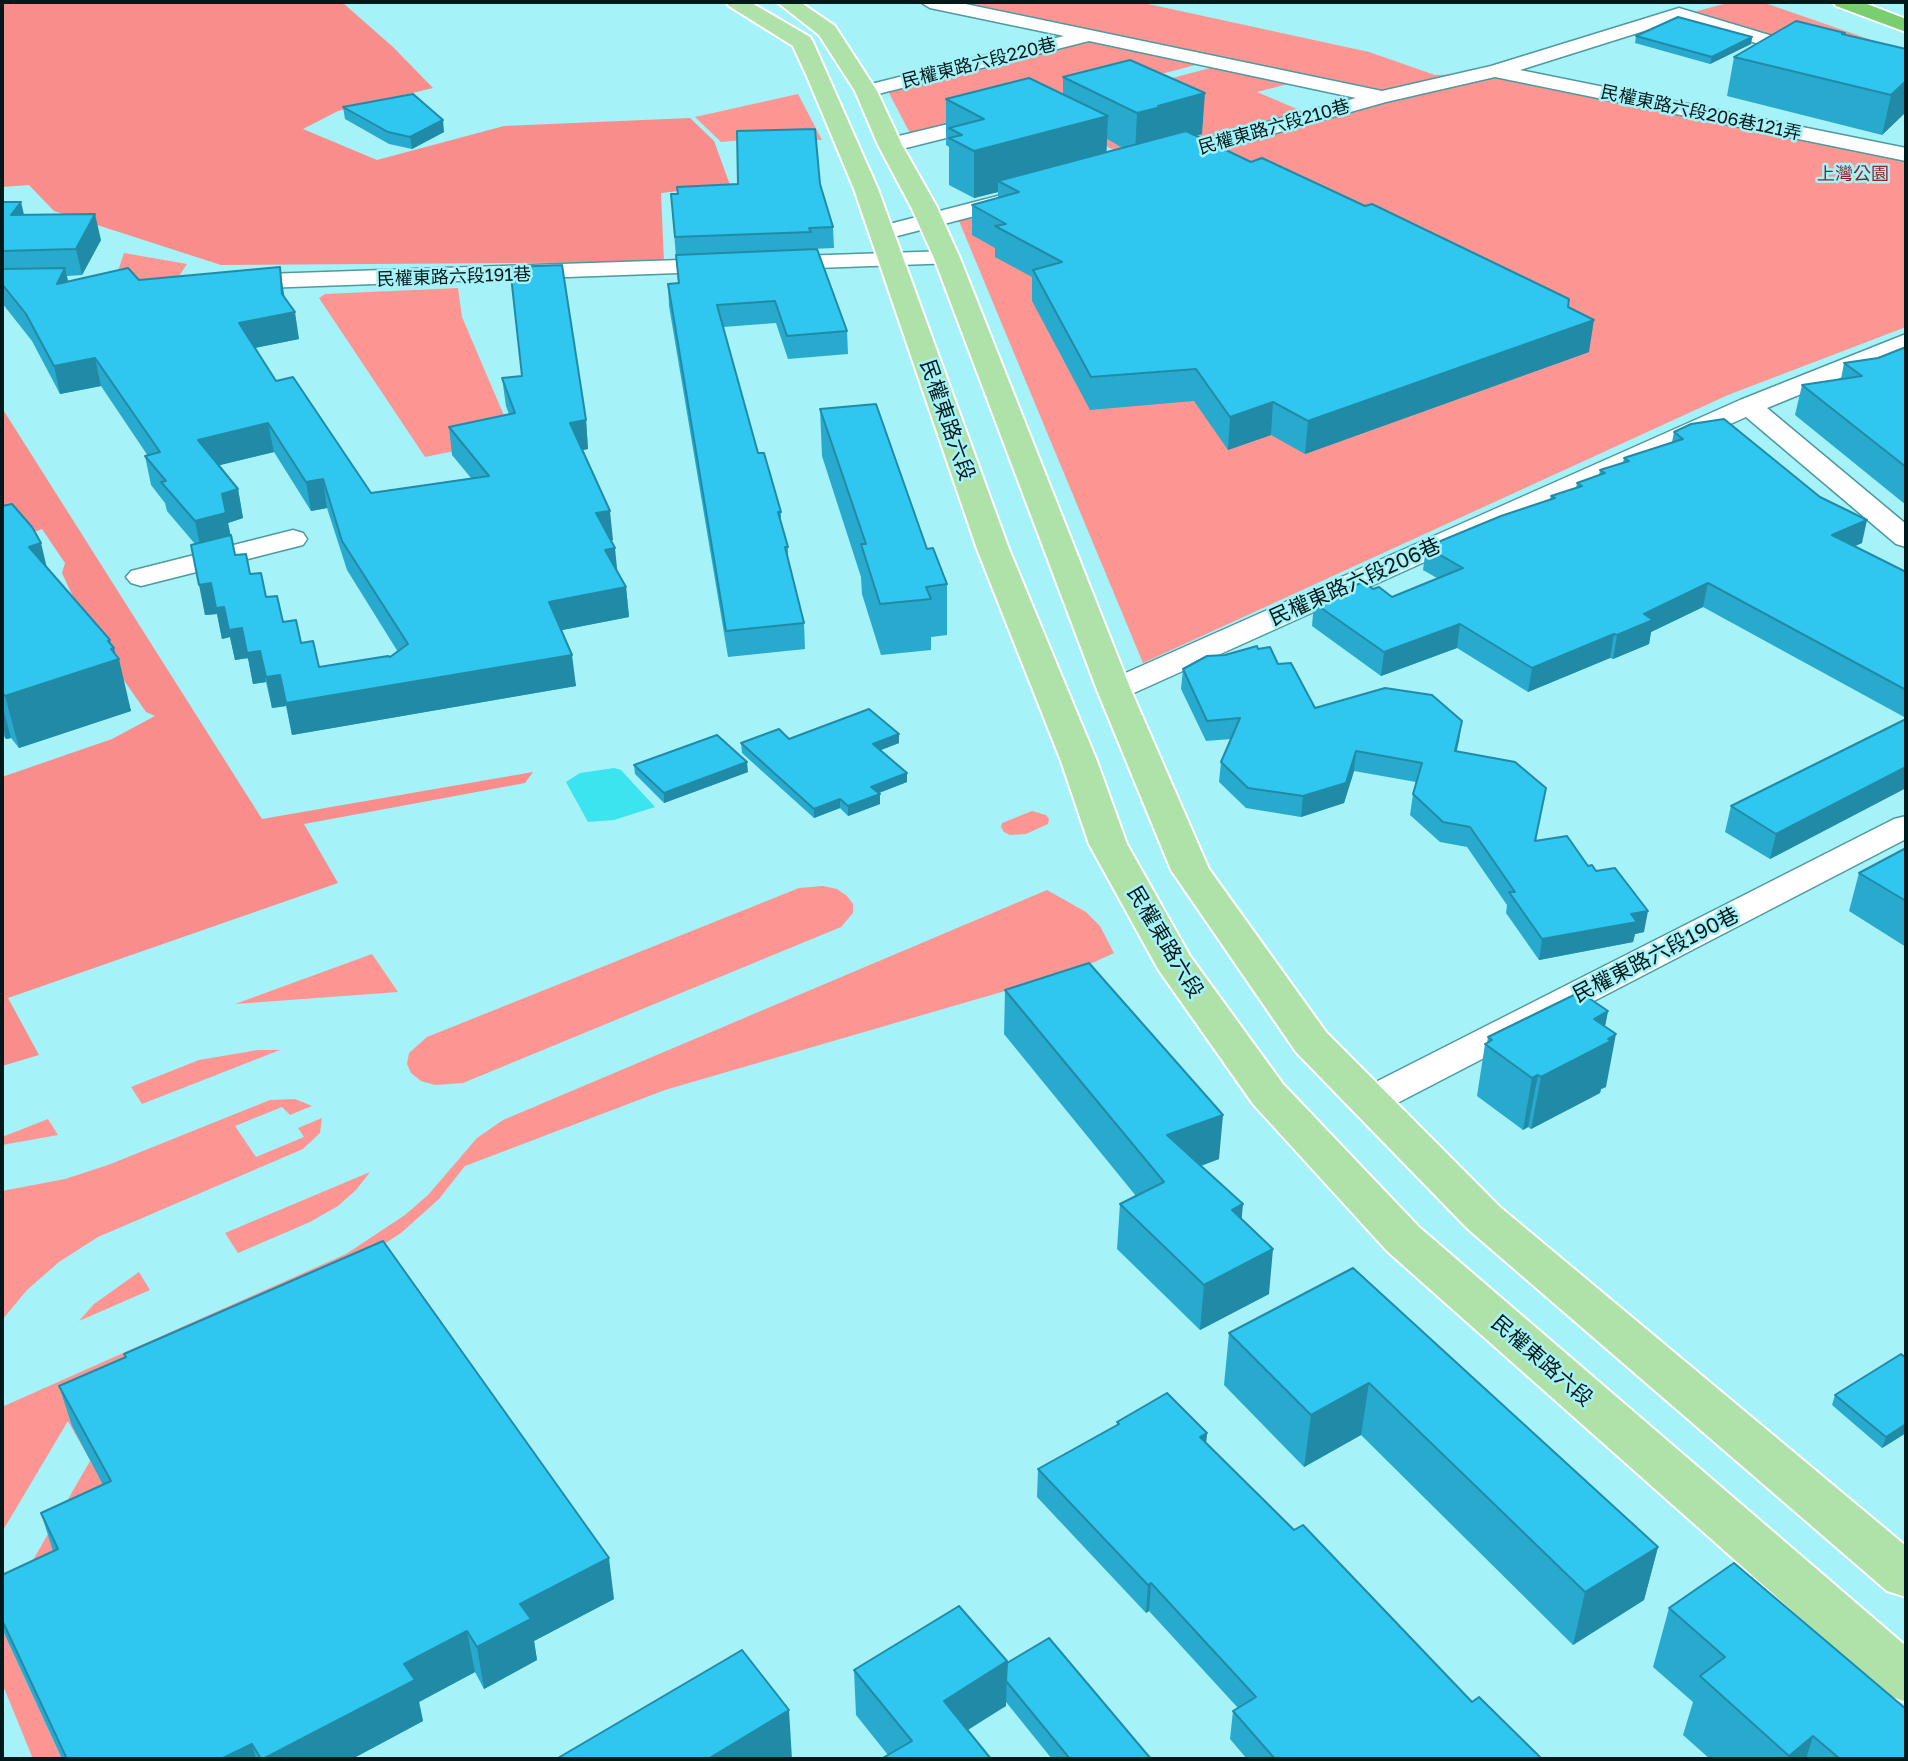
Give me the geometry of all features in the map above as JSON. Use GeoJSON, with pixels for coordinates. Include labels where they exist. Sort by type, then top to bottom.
{"type":"FeatureCollection","features":[{"type":"Feature","properties":{"kind":"highway"},"geometry":{"type":"LineString","coordinates":[[1843,2],[1906,26]]}},
{"type":"Feature","properties":{"kind":"main road","name":"民權東路六段"},"geometry":{"type":"LineString","coordinates":[[736,2],[802,42],[866,188],[993,549],[1079,761],[1108,844],[1178,969],[1268,1094],[1403,1239],[1906,1679]]}},
{"type":"Feature","properties":{"kind":"main road"},"geometry":{"type":"LineString","coordinates":[[787,2],[827,31],[866,91],[947,258],[1114,690],[1191,870],[1311,1042],[1484,1218],[1906,1576]]}},
{"type":"Feature","properties":{"kind":"street"},"geometry":{"type":"LineString","coordinates":[[930,2],[1382,97]]}},
{"type":"Feature","properties":{"kind":"street","name":"民權東路六段210巷"},"geometry":{"type":"LineString","coordinates":[[1148,162],[1382,97],[1496,71],[1679,14],[1824,57]]}},
{"type":"Feature","properties":{"kind":"street","name":"民權東路六段220巷"},"geometry":{"type":"LineString","coordinates":[[866,91],[1093,35]]}},
{"type":"Feature","properties":{"kind":"street"},"geometry":{"type":"LineString","coordinates":[[1163,75],[1217,61]]}},
{"type":"Feature","properties":{"kind":"street","name":"民權東路六段206巷121弄"},"geometry":{"type":"LineString","coordinates":[[1496,71],[1906,155]]}},
{"type":"Feature","properties":{"kind":"street"},"geometry":{"type":"LineString","coordinates":[[890,145],[1015,113]]}},
{"type":"Feature","properties":{"kind":"street"},"geometry":{"type":"LineString","coordinates":[[887,247],[931,221],[1043,191]]}},
{"type":"Feature","properties":{"kind":"street","name":"民權東路六段191巷"},"geometry":{"type":"LineString","coordinates":[[214,283],[887,247],[947,258]]}},
{"type":"Feature","properties":{"kind":"street","name":"民權東路六段206巷"},"geometry":{"type":"LineString","coordinates":[[1114,690],[1749,406],[1906,342]]}},
{"type":"Feature","properties":{"kind":"street"},"geometry":{"type":"LineString","coordinates":[[1749,406],[1906,538]]}},
{"type":"Feature","properties":{"kind":"street"},"geometry":{"type":"LineString","coordinates":[[141,577],[293,539]]}},
{"type":"Feature","properties":{"kind":"street","name":"民權東路六段190巷"},"geometry":{"type":"LineString","coordinates":[[1368,1101],[1906,826]]}},
{"type":"Feature","properties":{"kind":"green space","name":"上灣公園"},"geometry":{"type":"Polygon","coordinates":[[[964,2],[1139,2],[1369,52],[1435,75],[1492,74],[1906,161],[1906,327],[1728,395],[1143,663],[959,221],[1400,97],[964,2]]]}},
{"type":"Feature","properties":{"kind":"green space"},"geometry":{"type":"Polygon","coordinates":[[[1731,2],[1762,2],[1906,52],[1906,77],[1686,14],[1731,2]]]}},
{"type":"Feature","properties":{"kind":"green space"},"geometry":{"type":"Polygon","coordinates":[[[1094,38],[1207,62],[913,139],[888,91],[1094,38]]]}},
{"type":"Feature","properties":{"kind":"green space"},"geometry":{"type":"Polygon","coordinates":[[[1221,65],[1296,82],[1257,92],[1304,112],[1133,160],[1042,113],[1221,65]]]}},
{"type":"Feature","properties":{"kind":"green space"},"geometry":{"type":"Polygon","coordinates":[[[798,94],[822,140],[754,139],[721,142],[695,117],[798,94]]]}},
{"type":"Feature","properties":{"kind":"green space"},"geometry":{"type":"Polygon","coordinates":[[[124,253],[187,264],[177,279],[114,283],[124,253]]]}},
{"type":"Feature","properties":{"kind":"green space"},"geometry":{"type":"Polygon","coordinates":[[[458,288],[462,317],[514,439],[425,457],[319,298],[325,294],[458,288]]]}},
{"type":"Feature","properties":{"kind":"green space"},"geometry":{"type":"Polygon","coordinates":[[[1032,811],[1046,815],[1048,824],[1026,834],[1010,835],[1004,832],[1002,823],[1032,811]]]}},
{"type":"Feature","properties":{"kind":"green space"},"geometry":{"type":"Polygon","coordinates":[[[823,886],[837,889],[853,904],[853,913],[841,927],[463,1083],[435,1085],[421,1081],[411,1073],[407,1064],[409,1053],[427,1037],[799,888],[823,886]]]}},
{"type":"Feature","properties":{"kind":"green space"},"geometry":{"type":"Polygon","coordinates":[[[1047,890],[1086,912],[1100,926],[1114,953],[1077,970],[665,1090],[465,1166],[439,1199],[401,1233],[367,1255],[405,1271],[442,1322],[440,1330],[123,1522],[2,1614],[90,1461],[95,1469],[68,1421],[2,1532],[4,1406],[346,1254],[405,1215],[428,1195],[477,1138],[503,1120],[1047,890]]]}},
{"type":"Feature","properties":{"kind":"green space"},"geometry":{"type":"Polygon","coordinates":[[[372,954],[398,992],[235,1004],[372,954]]]}},
{"type":"Feature","properties":{"kind":"green space"},"geometry":{"type":"Polygon","coordinates":[[[258,1050],[280,1050],[142,1104],[131,1087],[199,1060],[258,1050]]]}},
{"type":"Feature","properties":{"kind":"green space"},"geometry":{"type":"Polygon","coordinates":[[[295,1099],[312,1106],[290,1115],[282,1107],[235,1126],[256,1157],[304,1137],[298,1128],[322,1118],[320,1133],[303,1149],[98,1237],[59,1262],[27,1290],[2,1320],[2,1191],[65,1179],[108,1165],[270,1100],[295,1099]]]}},
{"type":"Feature","properties":{"kind":"green space"},"geometry":{"type":"Polygon","coordinates":[[[48,1119],[58,1135],[2,1145],[2,1137],[48,1119]]]}},
{"type":"Feature","properties":{"kind":"green space"},"geometry":{"type":"Polygon","coordinates":[[[370,1172],[356,1190],[338,1206],[310,1222],[238,1253],[225,1233],[370,1172]]]}},
{"type":"Feature","properties":{"kind":"green space"},"geometry":{"type":"Polygon","coordinates":[[[139,1272],[150,1290],[79,1321],[94,1304],[139,1272]]]}},
{"type":"Feature","properties":{"kind":"green space"},"geometry":{"type":"Polygon","coordinates":[[[2,1629],[62,1759],[33,1759],[2,1683],[2,1629]]]}},
{"type":"Feature","properties":{"kind":"shaded area"},"geometry":{"type":"Polygon","coordinates":[[[2,2],[343,3],[393,47],[433,88],[338,111],[303,129],[377,160],[504,126],[690,118],[714,141],[730,185],[661,193],[664,262],[221,265],[54,211],[29,185],[2,187],[2,2]]]}},
{"type":"Feature","properties":{"kind":"shaded area"},"geometry":{"type":"Polygon","coordinates":[[[2,408],[262,819],[533,772],[525,783],[304,824],[338,883],[8,998],[39,1055],[2,1066],[2,777],[112,739],[155,716],[146,712],[87,627],[62,573],[65,563],[42,529],[2,545],[2,408]]]}},
{"type":"Feature","properties":{"kind":"water"},"geometry":{"type":"Polygon","coordinates":[[[614,768],[621,770],[655,807],[614,820],[588,822],[566,782],[580,773],[614,768]]]}},
{"type":"Feature","properties":{"kind":"building"},"geometry":{"type":"Polygon","coordinates":[[[1678,17],[1752,37],[1712,57],[1636,36],[1678,17]]]}},
{"type":"Feature","properties":{"kind":"building"},"geometry":{"type":"Polygon","coordinates":[[[1796,21],[1906,49],[1906,81],[1891,95],[1734,57],[1796,21]]]}},
{"type":"Feature","properties":{"kind":"building"},"geometry":{"type":"Polygon","coordinates":[[[1130,60],[1205,93],[1137,113],[1063,77],[1130,60]]]}},
{"type":"Feature","properties":{"kind":"building"},"geometry":{"type":"Polygon","coordinates":[[[1029,78],[1108,116],[974,151],[949,138],[962,135],[949,128],[984,119],[946,99],[1029,78]]]}},
{"type":"Feature","properties":{"kind":"building"},"geometry":{"type":"Polygon","coordinates":[[[413,94],[443,120],[410,137],[388,132],[343,107],[413,94]]]}},
{"type":"Feature","properties":{"kind":"building"},"geometry":{"type":"Polygon","coordinates":[[[815,129],[820,184],[833,227],[809,228],[811,232],[675,237],[671,194],[678,194],[677,187],[738,184],[737,131],[815,129]]]}},
{"type":"Feature","properties":{"kind":"building"},"geometry":{"type":"Polygon","coordinates":[[[1186,131],[1251,162],[1262,158],[1365,206],[1372,204],[1569,299],[1568,307],[1594,320],[1308,421],[1273,402],[1230,417],[1196,369],[1091,377],[1033,270],[1062,262],[995,226],[1006,224],[972,205],[1019,192],[998,181],[1186,131]]]}},
{"type":"Feature","properties":{"kind":"building"},"geometry":{"type":"Polygon","coordinates":[[[2,202],[21,202],[11,215],[95,214],[76,249],[2,251],[2,202]]]}},
{"type":"Feature","properties":{"kind":"building"},"geometry":{"type":"Polygon","coordinates":[[[817,249],[847,331],[787,336],[775,301],[717,305],[758,453],[764,453],[781,512],[778,512],[788,547],[785,547],[804,623],[726,631],[668,284],[679,283],[676,255],[817,249]]]}},
{"type":"Feature","properties":{"kind":"building"},"geometry":{"type":"Polygon","coordinates":[[[562,265],[586,420],[570,423],[610,511],[596,513],[615,548],[605,550],[626,587],[549,602],[572,655],[286,703],[280,675],[266,677],[260,651],[247,653],[242,628],[229,630],[224,607],[216,608],[211,583],[199,585],[191,545],[231,535],[235,555],[246,554],[250,574],[261,573],[266,597],[277,596],[283,622],[296,620],[301,643],[313,641],[319,667],[390,657],[408,644],[342,541],[323,479],[306,482],[268,423],[198,440],[238,489],[222,494],[226,513],[195,521],[161,482],[166,481],[145,456],[160,452],[95,358],[54,366],[26,314],[2,284],[2,269],[65,268],[57,284],[128,268],[139,280],[280,267],[282,294],[295,312],[239,323],[276,381],[293,377],[371,493],[489,476],[449,427],[515,413],[502,378],[522,376],[510,267],[562,265]]]}},
{"type":"Feature","properties":{"kind":"building"},"geometry":{"type":"Polygon","coordinates":[[[1906,347],[1906,467],[1802,385],[1862,376],[1844,363],[1878,358],[1906,347]]]}},
{"type":"Feature","properties":{"kind":"building"},"geometry":{"type":"Polygon","coordinates":[[[876,404],[927,549],[933,548],[947,584],[926,587],[931,599],[880,604],[861,544],[866,544],[820,409],[876,404]]]}},
{"type":"Feature","properties":{"kind":"building"},"geometry":{"type":"Polygon","coordinates":[[[1724,419],[1820,497],[1867,520],[1832,535],[1906,572],[1906,690],[1708,583],[1644,614],[1653,620],[1532,668],[1460,624],[1384,652],[1314,603],[1364,582],[1373,589],[1379,587],[1392,597],[1463,568],[1426,547],[1582,486],[1577,483],[1605,473],[1600,470],[1629,461],[1624,458],[1683,439],[1674,432],[1691,424],[1724,419]]]}},
{"type":"Feature","properties":{"kind":"building"},"geometry":{"type":"Polygon","coordinates":[[[12,504],[32,527],[41,543],[29,547],[110,640],[108,641],[114,648],[111,649],[119,659],[5,696],[2,692],[2,506],[12,504]]]}},
{"type":"Feature","properties":{"kind":"building"},"geometry":{"type":"Polygon","coordinates":[[[1257,646],[1258,649],[1270,647],[1278,664],[1291,663],[1315,708],[1385,688],[1432,695],[1462,721],[1455,751],[1515,762],[1546,788],[1535,841],[1567,836],[1588,866],[1592,865],[1596,871],[1615,868],[1648,911],[1631,914],[1637,922],[1542,939],[1509,892],[1515,892],[1470,827],[1443,822],[1413,794],[1422,763],[1356,751],[1346,783],[1303,796],[1248,788],[1221,762],[1240,718],[1207,721],[1183,669],[1207,656],[1225,655],[1257,646]]]}},
{"type":"Feature","properties":{"kind":"building"},"geometry":{"type":"Polygon","coordinates":[[[869,709],[899,734],[873,744],[907,773],[871,787],[880,794],[848,806],[840,799],[814,809],[741,743],[779,729],[789,739],[869,709]]]}},
{"type":"Feature","properties":{"kind":"building"},"geometry":{"type":"Polygon","coordinates":[[[1906,719],[1906,767],[1776,834],[1731,806],[1906,719]]]}},
{"type":"Feature","properties":{"kind":"building"},"geometry":{"type":"Polygon","coordinates":[[[717,735],[747,762],[664,793],[634,765],[717,735]]]}},
{"type":"Feature","properties":{"kind":"building"},"geometry":{"type":"Polygon","coordinates":[[[1906,848],[1906,901],[1859,873],[1906,848]]]}},
{"type":"Feature","properties":{"kind":"building"},"geometry":{"type":"Polygon","coordinates":[[[1089,963],[1223,1115],[1167,1135],[1243,1204],[1232,1210],[1273,1249],[1204,1285],[1120,1204],[1164,1182],[1005,990],[1089,963]]]}},
{"type":"Feature","properties":{"kind":"building"},"geometry":{"type":"Polygon","coordinates":[[[1580,992],[1608,1011],[1594,1019],[1616,1034],[1608,1039],[1611,1041],[1541,1077],[1538,1075],[1532,1078],[1485,1044],[1492,1040],[1488,1037],[1580,992]]]}},
{"type":"Feature","properties":{"kind":"building"},"geometry":{"type":"Polygon","coordinates":[[[383,1241],[609,1558],[520,1604],[531,1619],[477,1647],[467,1631],[404,1664],[415,1680],[263,1759],[252,1744],[221,1759],[67,1759],[2,1620],[2,1575],[58,1549],[41,1513],[111,1481],[59,1386],[126,1357],[124,1354],[383,1241]]]}},
{"type":"Feature","properties":{"kind":"building"},"geometry":{"type":"Polygon","coordinates":[[[1353,1268],[1658,1547],[1585,1592],[1369,1383],[1311,1415],[1229,1333],[1353,1268]]]}},
{"type":"Feature","properties":{"kind":"building"},"geometry":{"type":"Polygon","coordinates":[[[1901,1354],[1906,1358],[1906,1424],[1886,1437],[1835,1395],[1901,1354]]]}},
{"type":"Feature","properties":{"kind":"building"},"geometry":{"type":"Polygon","coordinates":[[[1167,1393],[1207,1433],[1200,1437],[1294,1530],[1303,1525],[1472,1702],[1479,1697],[1542,1759],[1275,1759],[1233,1711],[1256,1697],[1151,1583],[1148,1585],[1038,1469],[1119,1424],[1117,1422],[1167,1393]]]}},
{"type":"Feature","properties":{"kind":"building"},"geometry":{"type":"Polygon","coordinates":[[[1734,1563],[1906,1709],[1906,1759],[1840,1759],[1813,1736],[1789,1756],[1700,1676],[1725,1657],[1669,1608],[1734,1563]]]}},
{"type":"Feature","properties":{"kind":"building"},"geometry":{"type":"Polygon","coordinates":[[[959,1606],[1007,1661],[944,1701],[991,1759],[881,1759],[912,1741],[854,1670],[959,1606]]]}},
{"type":"Feature","properties":{"kind":"building"},"geometry":{"type":"Polygon","coordinates":[[[1049,1638],[1151,1759],[1070,1759],[1006,1681],[1007,1663],[1049,1638]]]}},
{"type":"Feature","properties":{"kind":"building"},"geometry":{"type":"Polygon","coordinates":[[[742,1650],[789,1710],[708,1759],[558,1758],[742,1650]]]}}]}
